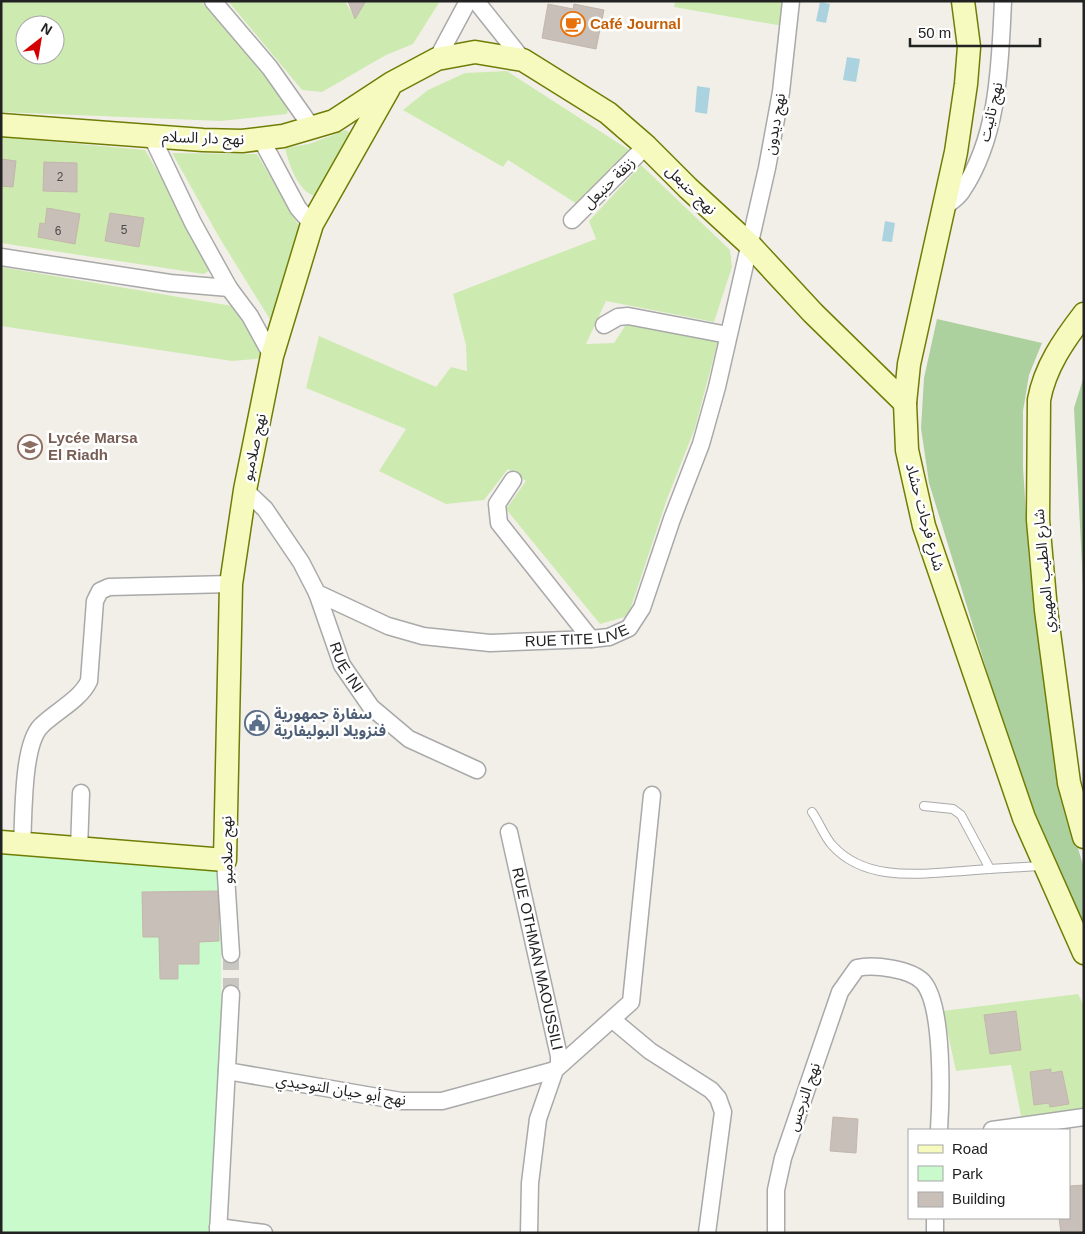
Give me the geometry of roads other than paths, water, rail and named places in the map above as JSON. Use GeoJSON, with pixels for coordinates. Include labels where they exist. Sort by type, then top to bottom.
{"type":"FeatureCollection","features":[{"type":"Feature","properties":{"kind":"street"},"geometry":{"type":"LineString","coordinates":[[214,1],[270,68],[313,129]]}},
{"type":"Feature","properties":{"kind":"street"},"geometry":{"type":"LineString","coordinates":[[392,83],[437,59],[468,1]]}},
{"type":"Feature","properties":{"kind":"street"},"geometry":{"type":"LineString","coordinates":[[476,1],[523,60]]}},
{"type":"Feature","properties":{"kind":"street","name":"نهج ديدون"},"geometry":{"type":"LineString","coordinates":[[749,244],[767,168],[781,92],[791,1]]}},
{"type":"Feature","properties":{"kind":"street","name":"شارع فرحات حشاد"},"geometry":{"type":"LineString","coordinates":[[963,1],[969,47],[966,84],[956,152],[909,364],[905,403],[907,450],[924,526],[1024,818],[1084,954]]}},
{"type":"Feature","properties":{"kind":"street","name":"نهج تانيت"},"geometry":{"type":"LineString","coordinates":[[942,209],[962,192],[982,152],[999,82],[1003,1]]}},
{"type":"Feature","properties":{"kind":"street","name":"نهج حنبعل"},"geometry":{"type":"LineString","coordinates":[[437,59],[475,52],[523,60],[608,113],[646,146],[749,244],[813,314],[905,403]]}},
{"type":"Feature","properties":{"kind":"street","name":"نهج دار السلام"},"geometry":{"type":"LineString","coordinates":[[1,125],[152,137],[232,141],[262,139],[313,129],[349,114],[392,83]]}},
{"type":"Feature","properties":{"kind":"street","name":"نهج صلامبو"},"geometry":{"type":"LineString","coordinates":[[231,954],[226,860],[231,584],[245,490],[272,356],[312,224],[392,83]]}},
{"type":"Feature","properties":{"kind":"street"},"geometry":{"type":"LineString","coordinates":[[152,137],[194,224],[229,288],[250,316],[272,356]]}},
{"type":"Feature","properties":{"kind":"street"},"geometry":{"type":"LineString","coordinates":[[262,139],[298,208],[312,224]]}},
{"type":"Feature","properties":{"kind":"street","name":"زنقة حنبعل"},"geometry":{"type":"LineString","coordinates":[[572,220],[646,146]]}},
{"type":"Feature","properties":{"kind":"street","name":"RUE TITE LIVE"},"geometry":{"type":"LineString","coordinates":[[317,593],[388,626],[423,636],[490,643],[591,639],[609,637],[629,628],[642,608],[672,519],[701,444],[749,244]]}},
{"type":"Feature","properties":{"kind":"street"},"geometry":{"type":"LineString","coordinates":[[1,256],[170,283],[229,288]]}},
{"type":"Feature","properties":{"kind":"street","name":"شارع الطيب المهيري"},"geometry":{"type":"LineString","coordinates":[[1084,314],[1047,369],[1042,383],[1039,400],[1038,520],[1046,610],[1069,783],[1084,837]]}},
{"type":"Feature","properties":{"kind":"street"},"geometry":{"type":"LineString","coordinates":[[604,325],[618,316],[628,316],[728,335]]}},
{"type":"Feature","properties":{"kind":"street"},"geometry":{"type":"LineString","coordinates":[[513,480],[496,504],[499,523],[591,639]]}},
{"type":"Feature","properties":{"kind":"street"},"geometry":{"type":"LineString","coordinates":[[245,490],[265,509],[301,562],[317,593]]}},
{"type":"Feature","properties":{"kind":"street"},"geometry":{"type":"LineString","coordinates":[[226,860],[12,843],[29,749],[41,726],[84,690],[89,681],[95,601],[100,591],[109,586],[231,584]]}},
{"type":"Feature","properties":{"kind":"street","name":"RUE INI"},"geometry":{"type":"LineString","coordinates":[[317,593],[342,665],[371,707],[409,739],[477,770]]}},
{"type":"Feature","properties":{"kind":"street"},"geometry":{"type":"LineString","coordinates":[[79,849],[81,793]]}},
{"type":"Feature","properties":{"kind":"street","name":"نهج أبو حيان التوحيدي"},"geometry":{"type":"LineString","coordinates":[[227,1071],[401,1101],[427,1102],[463,1096],[555,1070],[628,1006],[632,997],[652,795]]}},
{"type":"Feature","properties":{"kind":"street","name":"RUE OTHMAN MAOUSSILI"},"geometry":{"type":"LineString","coordinates":[[509,832],[558,1048],[559,1065],[555,1070],[538,1119],[530,1183],[529,1233]]}},
{"type":"Feature","properties":{"kind":"street","name":"نهج النرجس"},"geometry":{"type":"LineString","coordinates":[[776,1233],[776,1190],[782,1158],[840,992],[857,968],[866,966],[909,973],[923,982],[930,996],[941,1074],[939,1129]]}},
{"type":"Feature","properties":{"kind":"street"},"geometry":{"type":"LineString","coordinates":[[231,994],[218,1230],[264,1233]]}},
{"type":"Feature","properties":{"kind":"street"},"geometry":{"type":"LineString","coordinates":[[613,1020],[650,1051],[710,1090],[721,1103],[723,1112],[707,1233]]}},
{"type":"Feature","properties":{"kind":"street"},"geometry":{"type":"LineString","coordinates":[[999,1129],[1084,1117]]}},
{"type":"Feature","properties":{"kind":"street"},"geometry":{"type":"LineString","coordinates":[[935,1219],[936,1233]]}},
{"type":"Feature","properties":{"kind":"lane"},"geometry":{"type":"LineString","coordinates":[[924,806],[953,809],[961,815],[990,869]]}},
{"type":"Feature","properties":{"kind":"lane"},"geometry":{"type":"LineString","coordinates":[[812,812],[832,845],[848,858],[867,868],[889,873],[911,874],[1045,866]]}},
{"type":"Feature","properties":{"kind":"water"},"geometry":{"type":"Polygon","coordinates":[[[820,2],[830,4],[826,23],[816,21],[820,2]]]}},
{"type":"Feature","properties":{"kind":"water"},"geometry":{"type":"Polygon","coordinates":[[[847,57],[860,59],[856,82],[843,80],[847,57]]]}},
{"type":"Feature","properties":{"kind":"water"},"geometry":{"type":"Polygon","coordinates":[[[697,86],[710,88],[707,114],[695,112],[697,86]]]}},
{"type":"Feature","properties":{"kind":"water"},"geometry":{"type":"Polygon","coordinates":[[[885,221],[895,223],[892,242],[882,241],[885,221]]]}},
{"type":"Feature","properties":{"kind":"tunnel"},"geometry":{"type":"LineString","coordinates":[[231,954],[231,994]]}},
{"type":"Feature","properties":{"kind":"place","name":"Café Journal"},"geometry":{"type":"Point","coordinates":[573,24]}},
{"type":"Feature","properties":{"kind":"place","name":"Lycée Marsa El Riadh"},"geometry":{"type":"Point","coordinates":[30,447]}},
{"type":"Feature","properties":{"kind":"place","name":"سفارة جمهورية فنزويلا البوليفارية"},"geometry":{"type":"Point","coordinates":[257,723]}}]}
